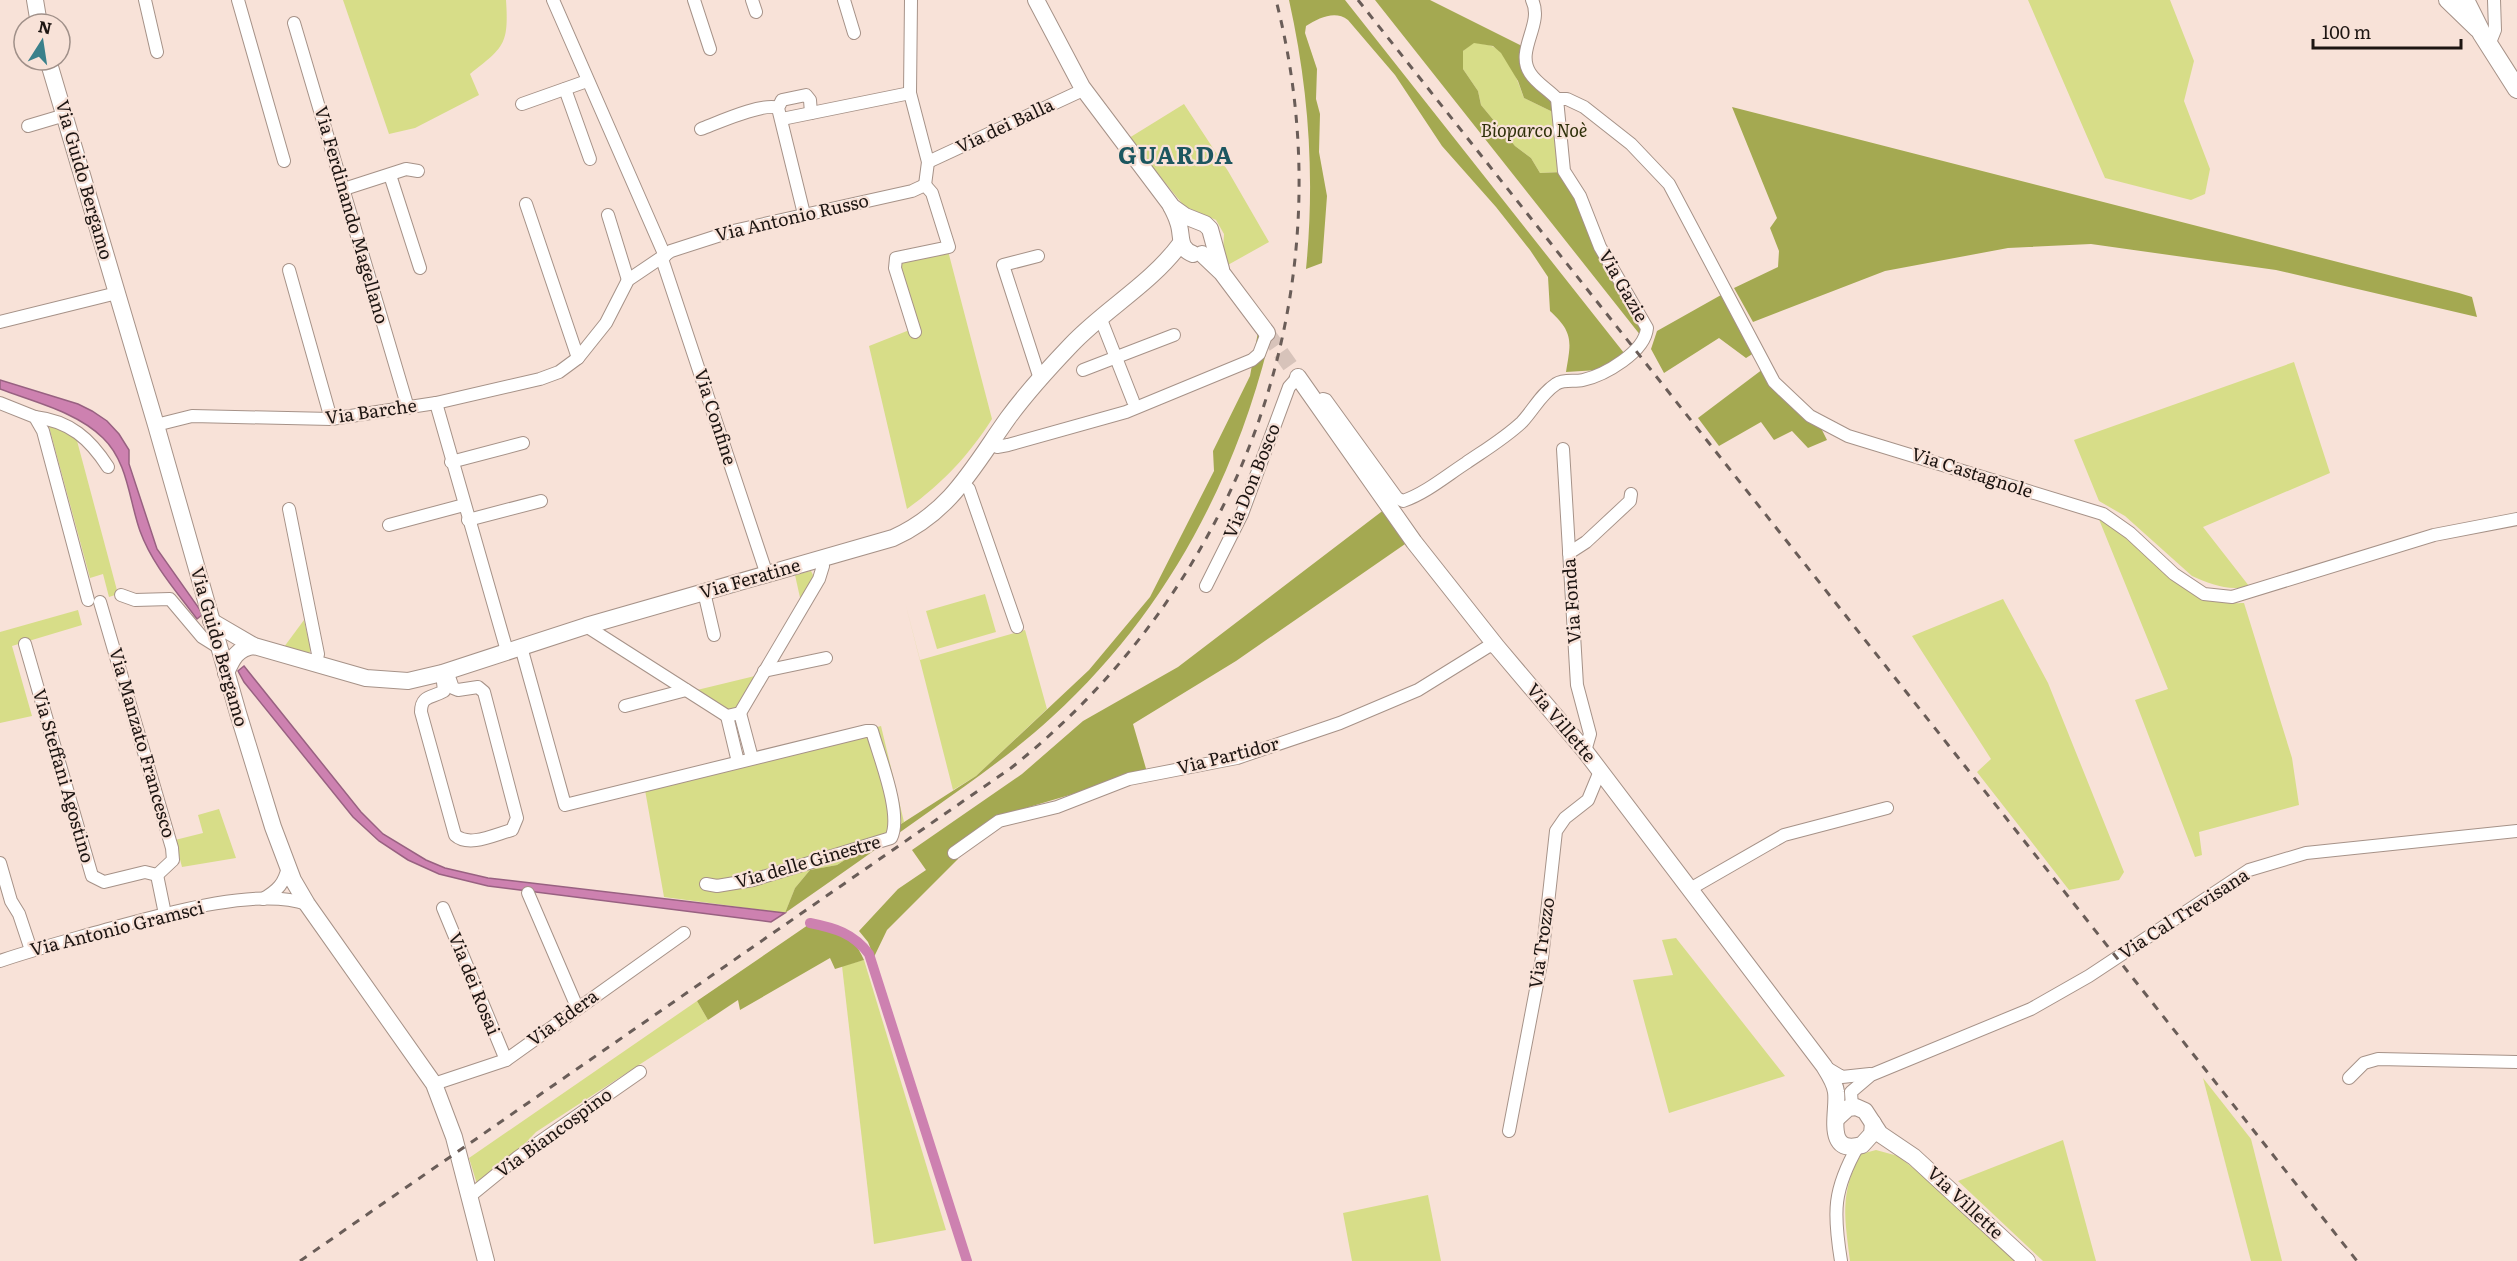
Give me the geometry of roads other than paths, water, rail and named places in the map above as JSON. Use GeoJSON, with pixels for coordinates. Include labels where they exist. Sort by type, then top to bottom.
{"type":"FeatureCollection","features":[{"type":"Feature","properties":{"kind":"main road"},"geometry":{"type":"LineString","coordinates":[[2465,0],[2486,40],[2517,89]]}},
{"type":"Feature","properties":{"kind":"street"},"geometry":{"type":"LineString","coordinates":[[145,0],[157,52]]}},
{"type":"Feature","properties":{"kind":"street"},"geometry":{"type":"LineString","coordinates":[[238,0],[284,161]]}},
{"type":"Feature","properties":{"kind":"street","name":"Via Confine"},"geometry":{"type":"LineString","coordinates":[[553,0],[664,258],[767,575]]}},
{"type":"Feature","properties":{"kind":"street"},"geometry":{"type":"LineString","coordinates":[[694,0],[711,49]]}},
{"type":"Feature","properties":{"kind":"street"},"geometry":{"type":"LineString","coordinates":[[844,0],[854,33]]}},
{"type":"Feature","properties":{"kind":"street"},"geometry":{"type":"LineString","coordinates":[[911,0],[910,93],[928,162],[925,185],[932,193],[949,247],[896,258],[895,268],[915,332]]}},
{"type":"Feature","properties":{"kind":"street"},"geometry":{"type":"LineString","coordinates":[[991,444],[997,447],[1008,445],[1126,412],[1252,360],[1259,354],[1267,333],[1222,273],[1189,246],[1170,204],[1083,90],[1036,0]]}},
{"type":"Feature","properties":{"kind":"street"},"geometry":{"type":"LineString","coordinates":[[1532,0],[1536,16],[1526,62],[1529,73],[1557,99]]}},
{"type":"Feature","properties":{"kind":"street"},"geometry":{"type":"LineString","coordinates":[[2447,0],[2486,40],[2495,30],[2494,0]]}},
{"type":"Feature","properties":{"kind":"street","name":"Via Ferdinando Magellano"},"geometry":{"type":"LineString","coordinates":[[294,23],[408,408]]}},
{"type":"Feature","properties":{"kind":"street","name":"Via Guido Bergamo"},"geometry":{"type":"LineString","coordinates":[[52,72],[156,425],[218,648],[273,827],[288,867],[307,904],[434,1084],[454,1137],[486,1261]]}},
{"type":"Feature","properties":{"kind":"street"},"geometry":{"type":"LineString","coordinates":[[522,104],[587,81]]}},
{"type":"Feature","properties":{"kind":"street"},"geometry":{"type":"LineString","coordinates":[[565,89],[590,159]]}},
{"type":"Feature","properties":{"kind":"street","name":"Via dei Balla"},"geometry":{"type":"LineString","coordinates":[[928,162],[1083,90]]}},
{"type":"Feature","properties":{"kind":"street"},"geometry":{"type":"LineString","coordinates":[[780,114],[811,113],[910,93]]}},
{"type":"Feature","properties":{"kind":"street"},"geometry":{"type":"LineString","coordinates":[[804,214],[780,114],[782,100],[806,95],[810,100],[811,113]]}},
{"type":"Feature","properties":{"kind":"street","name":"Via Castagnole"},"geometry":{"type":"LineString","coordinates":[[1557,99],[1567,99],[1584,107],[1631,144],[1669,184],[1730,303],[1774,382],[1789,399],[1828,427],[1848,436],[2103,514],[2130,533],[2174,574],[2204,594],[2232,597],[2434,535],[2517,519]]}},
{"type":"Feature","properties":{"kind":"street","name":"Via Gazie"},"geometry":{"type":"LineString","coordinates":[[1317,404],[1323,399],[1326,400],[1397,498],[1403,501],[1425,491],[1507,434],[1523,420],[1542,395],[1558,382],[1582,380],[1603,373],[1643,344],[1647,328],[1600,247],[1580,196],[1564,171],[1557,99]]}},
{"type":"Feature","properties":{"kind":"street"},"geometry":{"type":"LineString","coordinates":[[700,129],[760,108],[773,106],[780,114]]}},
{"type":"Feature","properties":{"kind":"street"},"geometry":{"type":"LineString","coordinates":[[28,126],[65,115]]}},
{"type":"Feature","properties":{"kind":"street"},"geometry":{"type":"LineString","coordinates":[[344,189],[406,169],[418,171]]}},
{"type":"Feature","properties":{"kind":"street"},"geometry":{"type":"LineString","coordinates":[[390,175],[420,268]]}},
{"type":"Feature","properties":{"kind":"street","name":"Via Antonio Russo"},"geometry":{"type":"LineString","coordinates":[[664,258],[677,248],[696,242],[804,214],[912,191],[925,185]]}},
{"type":"Feature","properties":{"kind":"street"},"geometry":{"type":"LineString","coordinates":[[526,204],[578,358]]}},
{"type":"Feature","properties":{"kind":"street"},"geometry":{"type":"LineString","coordinates":[[1170,204],[1185,216],[1210,229],[1222,273]]}},
{"type":"Feature","properties":{"kind":"street"},"geometry":{"type":"LineString","coordinates":[[608,215],[628,280],[664,258]]}},
{"type":"Feature","properties":{"kind":"street"},"geometry":{"type":"LineString","coordinates":[[1189,246],[1187,225],[1200,222]]}},
{"type":"Feature","properties":{"kind":"street","name":"Via Feratine"},"geometry":{"type":"LineString","coordinates":[[245,644],[366,678],[393,682],[408,681],[444,672],[586,626],[880,543],[905,532],[942,507],[964,484],[1008,418],[1040,379],[1100,317],[1189,246],[1210,249],[1213,240]]}},
{"type":"Feature","properties":{"kind":"street"},"geometry":{"type":"LineString","coordinates":[[1038,256],[1003,265],[1040,379]]}},
{"type":"Feature","properties":{"kind":"street"},"geometry":{"type":"LineString","coordinates":[[289,270],[331,419]]}},
{"type":"Feature","properties":{"kind":"street","name":"Via Barche"},"geometry":{"type":"LineString","coordinates":[[156,425],[192,416],[331,419],[436,404],[540,379],[559,372],[578,358],[606,323],[628,280]]}},
{"type":"Feature","properties":{"kind":"street"},"geometry":{"type":"LineString","coordinates":[[0,322],[117,293]]}},
{"type":"Feature","properties":{"kind":"street"},"geometry":{"type":"LineString","coordinates":[[1100,317],[1133,401]]}},
{"type":"Feature","properties":{"kind":"street"},"geometry":{"type":"LineString","coordinates":[[1083,370],[1174,335]]}},
{"type":"Feature","properties":{"kind":"street","name":"Via Villette"},"geometry":{"type":"LineString","coordinates":[[1298,377],[1414,542],[1497,647],[1585,751],[1825,1067],[1839,1081],[1845,1092],[1845,1111],[1834,1125],[1837,1137],[1846,1145],[1861,1144],[1900,1149]]}},
{"type":"Feature","properties":{"kind":"street","name":"Via Don Bosco"},"geometry":{"type":"LineString","coordinates":[[1206,586],[1242,514],[1289,387],[1298,377]]}},
{"type":"Feature","properties":{"kind":"street"},"geometry":{"type":"LineString","coordinates":[[0,403],[80,432],[94,446],[108,467]]}},
{"type":"Feature","properties":{"kind":"street"},"geometry":{"type":"LineString","coordinates":[[436,404],[468,520],[514,649]]}},
{"type":"Feature","properties":{"kind":"street","name":"Via Manzato Francesco"},"geometry":{"type":"LineString","coordinates":[[35,417],[43,431],[172,848],[172,860],[157,875]]}},
{"type":"Feature","properties":{"kind":"street"},"geometry":{"type":"LineString","coordinates":[[451,462],[523,443]]}},
{"type":"Feature","properties":{"kind":"street","name":"Via Fonda"},"geometry":{"type":"LineString","coordinates":[[1563,449],[1577,685],[1590,734],[1585,751]]}},
{"type":"Feature","properties":{"kind":"street"},"geometry":{"type":"LineString","coordinates":[[964,484],[969,489],[1017,627]]}},
{"type":"Feature","properties":{"kind":"street"},"geometry":{"type":"LineString","coordinates":[[1569,553],[1586,542],[1630,501],[1631,494]]}},
{"type":"Feature","properties":{"kind":"street"},"geometry":{"type":"LineString","coordinates":[[468,520],[542,501]]}},
{"type":"Feature","properties":{"kind":"street"},"geometry":{"type":"LineString","coordinates":[[390,525],[464,505]]}},
{"type":"Feature","properties":{"kind":"street"},"geometry":{"type":"LineString","coordinates":[[289,510],[318,654],[316,663]]}},
{"type":"Feature","properties":{"kind":"street"},"geometry":{"type":"LineString","coordinates":[[752,758],[740,713],[819,579],[822,559]]}},
{"type":"Feature","properties":{"kind":"street"},"geometry":{"type":"LineString","coordinates":[[704,592],[714,635]]}},
{"type":"Feature","properties":{"kind":"street"},"geometry":{"type":"LineString","coordinates":[[122,595],[135,600],[170,599],[202,637],[218,648],[224,639],[245,644]]}},
{"type":"Feature","properties":{"kind":"street"},"geometry":{"type":"LineString","coordinates":[[211,621],[245,644]]}},
{"type":"Feature","properties":{"kind":"street"},"geometry":{"type":"LineString","coordinates":[[586,626],[727,716],[738,762]]}},
{"type":"Feature","properties":{"kind":"street","name":"Via Steffani Agostino"},"geometry":{"type":"LineString","coordinates":[[25,644],[92,876],[104,882],[145,872],[157,875]]}},
{"type":"Feature","properties":{"kind":"street"},"geometry":{"type":"LineString","coordinates":[[226,673],[235,655],[245,644]]}},
{"type":"Feature","properties":{"kind":"street","name":"Via Partidor"},"geometry":{"type":"LineString","coordinates":[[954,853],[999,820],[1057,807],[1129,779],[1237,758],[1340,723],[1418,690],[1489,646],[1497,647]]}},
{"type":"Feature","properties":{"kind":"street","name":"Via delle Ginestre"},"geometry":{"type":"LineString","coordinates":[[514,649],[565,805],[752,758],[872,731],[894,810],[894,832],[891,837],[753,880],[717,886],[706,884]]}},
{"type":"Feature","properties":{"kind":"street"},"geometry":{"type":"LineString","coordinates":[[764,671],[826,658]]}},
{"type":"Feature","properties":{"kind":"street"},"geometry":{"type":"LineString","coordinates":[[444,672],[453,688],[458,690],[477,687],[484,692],[517,818],[512,830],[465,841],[455,835],[421,712],[423,700],[444,691],[444,672]]}},
{"type":"Feature","properties":{"kind":"street"},"geometry":{"type":"LineString","coordinates":[[625,706],[686,690]]}},
{"type":"Feature","properties":{"kind":"street"},"geometry":{"type":"LineString","coordinates":[[727,716],[740,713]]}},
{"type":"Feature","properties":{"kind":"street","name":"Via Trozzo"},"geometry":{"type":"LineString","coordinates":[[1509,1131],[1542,958],[1556,831],[1565,818],[1588,801],[1600,771]]}},
{"type":"Feature","properties":{"kind":"street"},"geometry":{"type":"LineString","coordinates":[[1690,889],[1784,835],[1887,808]]}},
{"type":"Feature","properties":{"kind":"street","name":"Via Cal Trevisana"},"geometry":{"type":"LineString","coordinates":[[1825,1067],[1842,1077],[1872,1074],[2031,1009],[2089,976],[2248,870],[2306,854],[2517,831]]}},
{"type":"Feature","properties":{"kind":"street"},"geometry":{"type":"LineString","coordinates":[[0,863],[5,903],[19,914],[31,950]]}},
{"type":"Feature","properties":{"kind":"street"},"geometry":{"type":"LineString","coordinates":[[262,899],[278,890],[285,881],[288,867]]}},
{"type":"Feature","properties":{"kind":"street"},"geometry":{"type":"LineString","coordinates":[[157,875],[165,914]]}},
{"type":"Feature","properties":{"kind":"street"},"geometry":{"type":"LineString","coordinates":[[528,893],[577,1007]]}},
{"type":"Feature","properties":{"kind":"street","name":"Via Antonio Gramsci"},"geometry":{"type":"LineString","coordinates":[[0,961],[31,950],[199,906],[262,899],[295,900],[307,904]]}},
{"type":"Feature","properties":{"kind":"street","name":"Via dei Rosai"},"geometry":{"type":"LineString","coordinates":[[443,908],[506,1060]]}},
{"type":"Feature","properties":{"kind":"street","name":"Via Edera"},"geometry":{"type":"LineString","coordinates":[[434,1084],[506,1060],[577,1007],[684,933]]}},
{"type":"Feature","properties":{"kind":"street"},"geometry":{"type":"LineString","coordinates":[[2349,1078],[2364,1063],[2378,1059],[2517,1062]]}},
{"type":"Feature","properties":{"kind":"street","name":"Via Biancospino"},"geometry":{"type":"LineString","coordinates":[[470,1197],[546,1137],[640,1072]]}},
{"type":"Feature","properties":{"kind":"street"},"geometry":{"type":"LineString","coordinates":[[1842,1175],[1861,1144],[1872,1134],[1871,1119],[1858,1097],[1872,1074]]}},
{"type":"Feature","properties":{"kind":"street","name":"Via Cal Trevisana"},"geometry":{"type":"LineString","coordinates":[[1845,1111],[1851,1092],[1872,1074]]}},
{"type":"Feature","properties":{"kind":"street","name":"Via Villette"},"geometry":{"type":"LineString","coordinates":[[1845,1111],[1860,1108],[1871,1119],[1880,1134],[1914,1157],[2027,1261]]}},
{"type":"Feature","properties":{"kind":"street"},"geometry":{"type":"LineString","coordinates":[[1837,1137],[1842,1150],[1842,1175],[1837,1194],[1841,1261]]}},
{"type":"Feature","properties":{"kind":"waterway"},"geometry":{"type":"LineString","coordinates":[[810,923],[850,936],[869,954],[967,1261]]}},
{"type":"Feature","properties":{"kind":"tunnel"},"geometry":{"type":"LineString","coordinates":[[1267,333],[1298,377]]}},
{"type":"Feature","properties":{"kind":"railway"},"geometry":{"type":"LineString","coordinates":[[300,1261],[1011,768],[1092,694],[1160,611],[1216,520],[1258,423],[1286,321],[1298,216],[1295,108],[1276,0]]}},
{"type":"Feature","properties":{"kind":"railway"},"geometry":{"type":"LineString","coordinates":[[1358,0],[2357,1261]]}},
{"type":"Feature","properties":{"kind":"district","name":"GUARDA"},"geometry":{"type":"Point","coordinates":[1176,156]}},
{"type":"Feature","properties":{"kind":"park label","name":"Bioparco Noè"},"geometry":{"type":"Point","coordinates":[1534,131]}}]}
